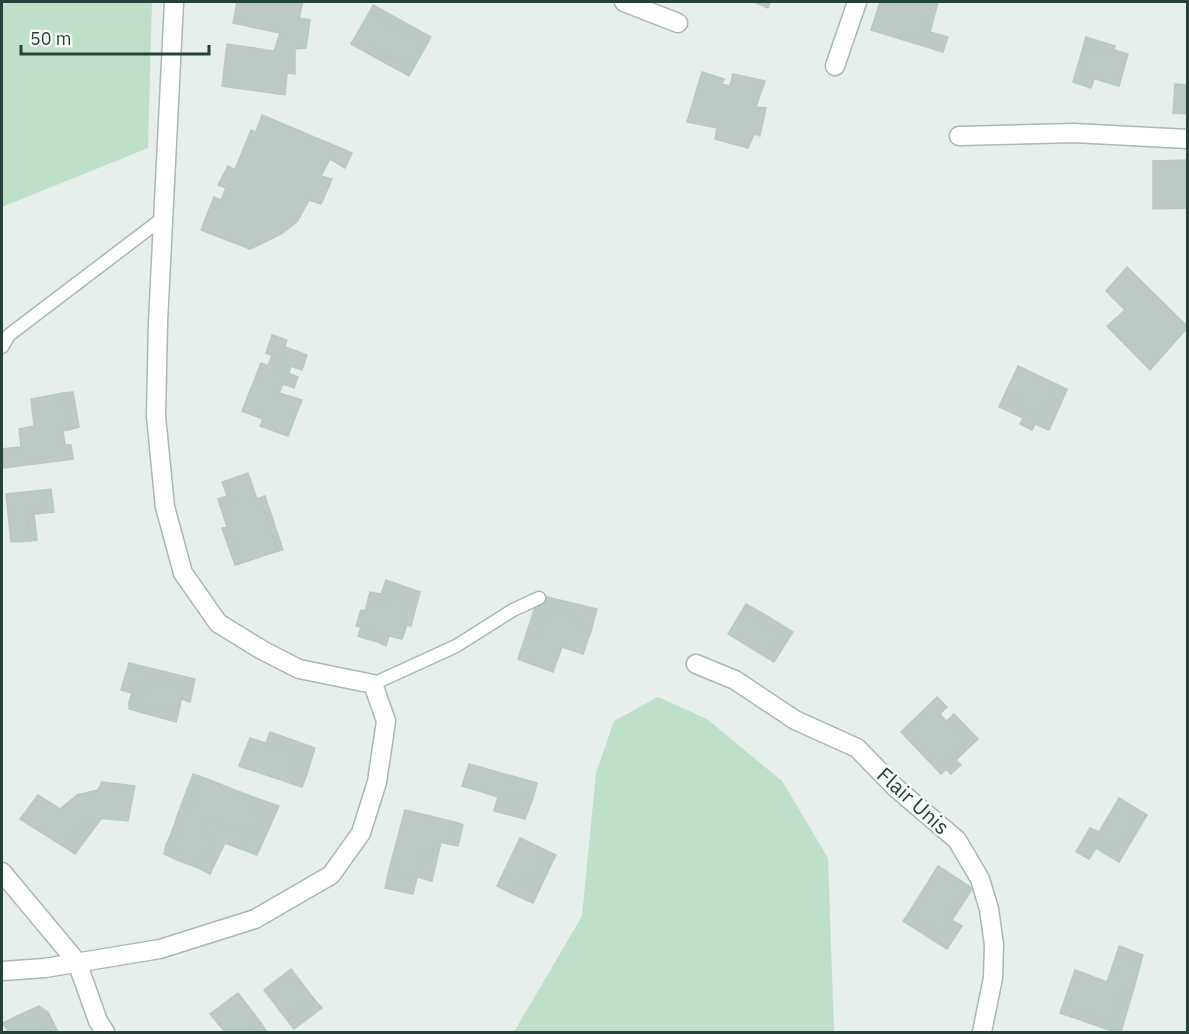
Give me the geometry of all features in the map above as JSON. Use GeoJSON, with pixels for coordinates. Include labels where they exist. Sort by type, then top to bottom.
{"type":"FeatureCollection","features":[{"type":"Feature","properties":{"kind":"street"},"geometry":{"type":"LineString","coordinates":[[2,971],[45,968],[160,949],[255,919],[331,875],[361,833],[377,782],[386,721],[373,684],[299,669],[218,623],[183,573],[165,507],[156,416],[158,322],[174,2]]}},
{"type":"Feature","properties":{"kind":"street"},"geometry":{"type":"LineString","coordinates":[[624,2],[678,23]]}},
{"type":"Feature","properties":{"kind":"street"},"geometry":{"type":"LineString","coordinates":[[835,66],[857,2]]}},
{"type":"Feature","properties":{"kind":"street"},"geometry":{"type":"LineString","coordinates":[[959,136],[1074,133],[1188,139]]}},
{"type":"Feature","properties":{"kind":"street","name":"Flair Unis"},"geometry":{"type":"LineString","coordinates":[[696,664],[735,680],[795,720],[857,748],[896,788],[957,840],[980,879],[989,909],[994,945],[993,978],[982,1032]]}},
{"type":"Feature","properties":{"kind":"street"},"geometry":{"type":"LineString","coordinates":[[2,872],[77,962],[98,1021],[105,1032]]}},
{"type":"Feature","properties":{"kind":"lane"},"geometry":{"type":"LineString","coordinates":[[2,347],[9,335],[163,218]]}},
{"type":"Feature","properties":{"kind":"lane"},"geometry":{"type":"LineString","coordinates":[[373,684],[456,646],[513,610],[538,598]]}},
{"type":"Feature","properties":{"kind":"green space"},"geometry":{"type":"Polygon","coordinates":[[[2,2],[152,2],[148,148],[2,207],[2,2]]]}},
{"type":"Feature","properties":{"kind":"green space"},"geometry":{"type":"Polygon","coordinates":[[[658,697],[707,719],[782,781],[828,858],[834,1032],[514,1032],[582,916],[596,773],[614,721],[658,697]]]}},
{"type":"Feature","properties":{"kind":"building"},"geometry":{"type":"Polygon","coordinates":[[[237,2],[303,2],[299,18],[310,20],[306,48],[295,49],[295,74],[287,73],[285,95],[222,86],[227,44],[274,51],[280,33],[233,23],[237,2]]]}},
{"type":"Feature","properties":{"kind":"building"},"geometry":{"type":"Polygon","coordinates":[[[754,2],[770,2],[768,8],[754,2]]]}},
{"type":"Feature","properties":{"kind":"building"},"geometry":{"type":"Polygon","coordinates":[[[880,2],[934,2],[923,38],[909,33],[907,41],[871,30],[880,2]]]}},
{"type":"Feature","properties":{"kind":"building"},"geometry":{"type":"Polygon","coordinates":[[[934,2],[938,2],[930,32],[948,37],[943,52],[907,41],[909,33],[923,38],[934,2]]]}},
{"type":"Feature","properties":{"kind":"building"},"geometry":{"type":"Polygon","coordinates":[[[373,5],[431,37],[422,53],[417,50],[422,40],[370,11],[373,5]]]}},
{"type":"Feature","properties":{"kind":"building"},"geometry":{"type":"Polygon","coordinates":[[[370,11],[422,40],[417,50],[422,53],[413,69],[373,48],[369,54],[351,44],[370,11]]]}},
{"type":"Feature","properties":{"kind":"building"},"geometry":{"type":"Polygon","coordinates":[[[1086,37],[1115,46],[1113,53],[1090,46],[1082,75],[1094,79],[1091,88],[1073,82],[1086,37]]]}},
{"type":"Feature","properties":{"kind":"building"},"geometry":{"type":"Polygon","coordinates":[[[1090,46],[1113,53],[1114,50],[1128,54],[1119,86],[1082,75],[1090,46]]]}},
{"type":"Feature","properties":{"kind":"building"},"geometry":{"type":"Polygon","coordinates":[[[373,48],[413,69],[409,76],[369,54],[373,48]]]}},
{"type":"Feature","properties":{"kind":"building"},"geometry":{"type":"Polygon","coordinates":[[[702,72],[724,79],[722,84],[730,86],[733,74],[765,81],[756,107],[766,108],[760,136],[754,134],[748,148],[715,139],[717,128],[687,122],[702,72]]]}},
{"type":"Feature","properties":{"kind":"building"},"geometry":{"type":"Polygon","coordinates":[[[1175,84],[1188,85],[1188,114],[1173,113],[1175,84]]]}},
{"type":"Feature","properties":{"kind":"building"},"geometry":{"type":"Polygon","coordinates":[[[262,115],[352,153],[345,168],[330,159],[321,176],[332,179],[321,204],[309,200],[297,222],[281,234],[250,249],[201,230],[214,197],[221,200],[226,188],[218,185],[228,166],[235,170],[251,130],[256,132],[262,115]]]}},
{"type":"Feature","properties":{"kind":"building"},"geometry":{"type":"Polygon","coordinates":[[[1188,160],[1188,208],[1153,209],[1153,161],[1188,160]]]}},
{"type":"Feature","properties":{"kind":"building"},"geometry":{"type":"Polygon","coordinates":[[[1127,267],[1188,327],[1150,370],[1107,326],[1125,310],[1106,291],[1127,267]]]}},
{"type":"Feature","properties":{"kind":"building"},"geometry":{"type":"Polygon","coordinates":[[[272,335],[287,340],[285,347],[307,355],[302,370],[279,362],[280,359],[266,353],[272,335]]]}},
{"type":"Feature","properties":{"kind":"building"},"geometry":{"type":"Polygon","coordinates":[[[272,355],[280,359],[279,362],[291,366],[289,373],[268,366],[272,355]]]}},
{"type":"Feature","properties":{"kind":"building"},"geometry":{"type":"Polygon","coordinates":[[[261,363],[298,377],[294,388],[283,384],[279,393],[302,400],[288,436],[260,426],[263,419],[242,411],[261,363]]]}},
{"type":"Feature","properties":{"kind":"building"},"geometry":{"type":"Polygon","coordinates":[[[1018,366],[1067,389],[1061,403],[1051,398],[1042,419],[1014,406],[1017,400],[1005,394],[1018,366]]]}},
{"type":"Feature","properties":{"kind":"building"},"geometry":{"type":"Polygon","coordinates":[[[73,392],[79,427],[69,430],[63,393],[73,392]]]}},
{"type":"Feature","properties":{"kind":"building"},"geometry":{"type":"Polygon","coordinates":[[[63,393],[69,430],[63,431],[65,445],[71,445],[73,459],[4,468],[2,449],[21,447],[19,429],[34,426],[31,399],[63,393]]]}},
{"type":"Feature","properties":{"kind":"building"},"geometry":{"type":"Polygon","coordinates":[[[1005,394],[1017,400],[1014,406],[1042,419],[1051,398],[1061,403],[1049,430],[1035,424],[1032,430],[1020,424],[1023,418],[999,407],[1005,394]]]}},
{"type":"Feature","properties":{"kind":"building"},"geometry":{"type":"Polygon","coordinates":[[[248,473],[257,499],[260,498],[278,551],[239,564],[220,505],[232,501],[226,481],[248,473]]]}},
{"type":"Feature","properties":{"kind":"building"},"geometry":{"type":"Polygon","coordinates":[[[226,481],[232,501],[220,505],[218,499],[227,496],[222,482],[226,481]]]}},
{"type":"Feature","properties":{"kind":"building"},"geometry":{"type":"Polygon","coordinates":[[[51,489],[54,512],[34,514],[37,540],[30,541],[26,508],[46,505],[44,490],[51,489]]]}},
{"type":"Feature","properties":{"kind":"building"},"geometry":{"type":"Polygon","coordinates":[[[44,490],[46,505],[26,508],[30,541],[11,542],[6,494],[44,490]]]}},
{"type":"Feature","properties":{"kind":"building"},"geometry":{"type":"Polygon","coordinates":[[[265,496],[283,550],[278,551],[260,498],[265,496]]]}},
{"type":"Feature","properties":{"kind":"building"},"geometry":{"type":"Polygon","coordinates":[[[227,527],[239,564],[235,565],[222,528],[227,527]]]}},
{"type":"Feature","properties":{"kind":"building"},"geometry":{"type":"Polygon","coordinates":[[[386,580],[420,592],[411,626],[401,623],[409,599],[387,592],[383,601],[369,596],[370,592],[381,594],[386,580]]]}},
{"type":"Feature","properties":{"kind":"building"},"geometry":{"type":"Polygon","coordinates":[[[387,592],[409,599],[401,623],[407,625],[402,639],[382,634],[378,642],[367,639],[370,630],[356,626],[361,610],[365,611],[369,596],[383,601],[387,592]]]}},
{"type":"Feature","properties":{"kind":"building"},"geometry":{"type":"Polygon","coordinates":[[[539,595],[597,609],[591,631],[578,629],[581,619],[547,609],[537,638],[526,635],[539,595]]]}},
{"type":"Feature","properties":{"kind":"building"},"geometry":{"type":"Polygon","coordinates":[[[746,604],[762,613],[759,618],[785,634],[769,659],[728,634],[746,604]]]}},
{"type":"Feature","properties":{"kind":"building"},"geometry":{"type":"Polygon","coordinates":[[[547,609],[581,619],[578,629],[591,631],[583,654],[562,647],[553,672],[518,659],[526,635],[537,638],[547,609]]]}},
{"type":"Feature","properties":{"kind":"building"},"geometry":{"type":"Polygon","coordinates":[[[762,613],[793,632],[774,662],[769,659],[785,634],[759,618],[762,613]]]}},
{"type":"Feature","properties":{"kind":"building"},"geometry":{"type":"Polygon","coordinates":[[[361,627],[370,630],[367,639],[358,636],[361,627]]]}},
{"type":"Feature","properties":{"kind":"building"},"geometry":{"type":"Polygon","coordinates":[[[382,634],[389,636],[386,646],[378,642],[382,634]]]}},
{"type":"Feature","properties":{"kind":"building"},"geometry":{"type":"Polygon","coordinates":[[[129,663],[195,679],[190,702],[181,699],[184,686],[148,678],[144,689],[134,687],[132,693],[121,690],[129,663]]]}},
{"type":"Feature","properties":{"kind":"building"},"geometry":{"type":"Polygon","coordinates":[[[148,678],[184,686],[178,715],[129,702],[134,687],[144,689],[148,678]]]}},
{"type":"Feature","properties":{"kind":"building"},"geometry":{"type":"Polygon","coordinates":[[[937,697],[947,707],[943,711],[933,701],[937,697]]]}},
{"type":"Feature","properties":{"kind":"building"},"geometry":{"type":"Polygon","coordinates":[[[933,701],[943,711],[940,714],[946,721],[950,718],[971,739],[948,761],[952,764],[941,774],[901,732],[933,701]]]}},
{"type":"Feature","properties":{"kind":"building"},"geometry":{"type":"Polygon","coordinates":[[[129,702],[178,715],[176,722],[129,709],[129,702]]]}},
{"type":"Feature","properties":{"kind":"building"},"geometry":{"type":"Polygon","coordinates":[[[954,714],[978,739],[956,760],[961,765],[951,774],[946,769],[952,764],[948,761],[971,739],[950,718],[954,714]]]}},
{"type":"Feature","properties":{"kind":"building"},"geometry":{"type":"Polygon","coordinates":[[[270,732],[315,748],[307,774],[294,769],[300,754],[266,743],[270,732]]]}},
{"type":"Feature","properties":{"kind":"building"},"geometry":{"type":"Polygon","coordinates":[[[250,738],[300,754],[294,769],[307,774],[302,787],[239,766],[250,738]]]}},
{"type":"Feature","properties":{"kind":"building"},"geometry":{"type":"Polygon","coordinates":[[[469,764],[537,783],[533,798],[518,795],[515,802],[462,786],[469,764]]]}},
{"type":"Feature","properties":{"kind":"building"},"geometry":{"type":"Polygon","coordinates":[[[193,774],[199,776],[190,798],[195,799],[189,814],[179,811],[193,774]]]}},
{"type":"Feature","properties":{"kind":"building"},"geometry":{"type":"Polygon","coordinates":[[[199,776],[253,797],[249,805],[264,811],[252,836],[209,819],[202,835],[215,840],[204,860],[200,858],[196,867],[177,860],[180,852],[166,845],[170,836],[175,838],[180,826],[175,823],[179,811],[189,814],[195,799],[190,798],[199,776]]]}},
{"type":"Feature","properties":{"kind":"building"},"geometry":{"type":"Polygon","coordinates":[[[102,782],[135,786],[128,821],[87,817],[63,846],[20,819],[38,795],[60,809],[77,795],[98,790],[102,782]]]}},
{"type":"Feature","properties":{"kind":"building"},"geometry":{"type":"Polygon","coordinates":[[[518,795],[533,798],[525,819],[494,811],[498,797],[515,802],[518,795]]]}},
{"type":"Feature","properties":{"kind":"building"},"geometry":{"type":"Polygon","coordinates":[[[253,797],[279,806],[257,855],[225,843],[210,874],[196,867],[200,858],[204,860],[215,840],[202,835],[209,819],[252,836],[264,811],[249,805],[253,797]]]}},
{"type":"Feature","properties":{"kind":"building"},"geometry":{"type":"Polygon","coordinates":[[[1119,798],[1142,812],[1117,854],[1094,840],[1084,856],[1076,852],[1090,828],[1099,832],[1119,798]]]}},
{"type":"Feature","properties":{"kind":"building"},"geometry":{"type":"Polygon","coordinates":[[[405,810],[455,822],[449,844],[435,841],[432,856],[423,854],[417,877],[389,870],[405,810]]]}},
{"type":"Feature","properties":{"kind":"building"},"geometry":{"type":"Polygon","coordinates":[[[1142,812],[1147,815],[1119,862],[1096,848],[1089,859],[1084,856],[1094,840],[1117,854],[1142,812]]]}},
{"type":"Feature","properties":{"kind":"building"},"geometry":{"type":"Polygon","coordinates":[[[87,817],[101,819],[75,854],[63,846],[87,817]]]}},
{"type":"Feature","properties":{"kind":"building"},"geometry":{"type":"Polygon","coordinates":[[[455,822],[463,825],[458,846],[449,844],[455,822]]]}},
{"type":"Feature","properties":{"kind":"building"},"geometry":{"type":"Polygon","coordinates":[[[175,823],[180,826],[175,838],[170,836],[175,823]]]}},
{"type":"Feature","properties":{"kind":"building"},"geometry":{"type":"Polygon","coordinates":[[[520,838],[556,855],[550,867],[542,863],[536,877],[515,884],[511,893],[497,886],[520,838]]]}},
{"type":"Feature","properties":{"kind":"building"},"geometry":{"type":"Polygon","coordinates":[[[435,841],[441,842],[432,881],[417,877],[423,854],[432,856],[435,841]]]}},
{"type":"Feature","properties":{"kind":"building"},"geometry":{"type":"Polygon","coordinates":[[[166,845],[180,852],[177,860],[164,854],[166,845]]]}},
{"type":"Feature","properties":{"kind":"building"},"geometry":{"type":"Polygon","coordinates":[[[542,863],[550,867],[533,903],[511,893],[515,884],[536,877],[542,863]]]}},
{"type":"Feature","properties":{"kind":"building"},"geometry":{"type":"Polygon","coordinates":[[[938,866],[969,886],[948,917],[952,920],[942,936],[908,914],[938,866]]]}},
{"type":"Feature","properties":{"kind":"building"},"geometry":{"type":"Polygon","coordinates":[[[389,870],[417,877],[413,894],[385,888],[389,870]]]}},
{"type":"Feature","properties":{"kind":"building"},"geometry":{"type":"Polygon","coordinates":[[[969,886],[972,889],[952,920],[948,917],[969,886]]]}},
{"type":"Feature","properties":{"kind":"building"},"geometry":{"type":"Polygon","coordinates":[[[908,914],[942,936],[952,920],[962,926],[947,949],[903,921],[908,914]]]}},
{"type":"Feature","properties":{"kind":"building"},"geometry":{"type":"Polygon","coordinates":[[[1119,946],[1143,955],[1141,962],[1117,953],[1119,946]]]}},
{"type":"Feature","properties":{"kind":"building"},"geometry":{"type":"Polygon","coordinates":[[[1117,953],[1141,962],[1133,991],[1125,988],[1112,1023],[1075,1011],[1072,1017],[1060,1013],[1075,970],[1107,982],[1117,953]]]}},
{"type":"Feature","properties":{"kind":"building"},"geometry":{"type":"Polygon","coordinates":[[[291,969],[314,999],[287,1020],[264,990],[291,969]]]}},
{"type":"Feature","properties":{"kind":"building"},"geometry":{"type":"Polygon","coordinates":[[[1125,988],[1133,991],[1121,1032],[1072,1017],[1075,1011],[1112,1023],[1125,988]]]}},
{"type":"Feature","properties":{"kind":"building"},"geometry":{"type":"Polygon","coordinates":[[[238,993],[261,1023],[249,1032],[225,1032],[210,1014],[238,993]]]}},
{"type":"Feature","properties":{"kind":"building"},"geometry":{"type":"Polygon","coordinates":[[[314,999],[322,1008],[294,1029],[287,1020],[314,999]]]}},
{"type":"Feature","properties":{"kind":"building"},"geometry":{"type":"Polygon","coordinates":[[[39,1006],[48,1012],[58,1032],[49,1032],[41,1016],[34,1016],[20,1024],[17,1016],[39,1006]]]}},
{"type":"Feature","properties":{"kind":"building"},"geometry":{"type":"Polygon","coordinates":[[[17,1016],[20,1024],[34,1016],[41,1016],[49,1032],[8,1032],[3,1023],[17,1016]]]}},
{"type":"Feature","properties":{"kind":"building"},"geometry":{"type":"Polygon","coordinates":[[[261,1023],[267,1032],[249,1032],[261,1023]]]}}]}
